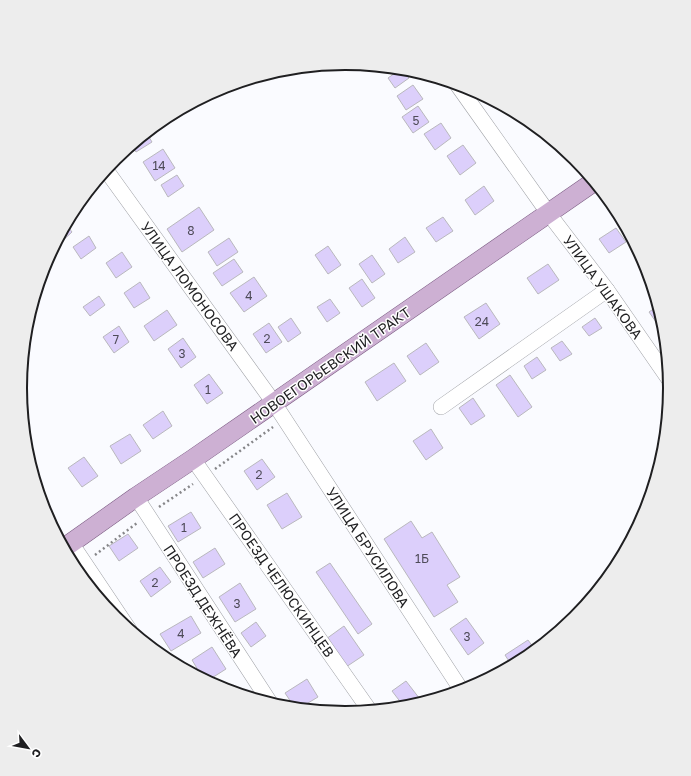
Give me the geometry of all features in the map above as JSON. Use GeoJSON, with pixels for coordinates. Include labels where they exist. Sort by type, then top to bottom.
{"type":"FeatureCollection","features":[{"type":"Feature","properties":{"kind":"main road","name":"НОВОЕГОРЬЕВСКИЙ ТРАКТ"},"geometry":{"type":"LineString","coordinates":[[69,545],[136,497],[590,184]]}},
{"type":"Feature","properties":{"kind":"street","name":"УЛИЦА УШАКОВА"},"geometry":{"type":"LineString","coordinates":[[462,92],[549,214],[607,290],[663,371]]}},
{"type":"Feature","properties":{"kind":"street","name":"УЛИЦА ЛОМОНОСОВА"},"geometry":{"type":"LineString","coordinates":[[109,175],[274,403]]}},
{"type":"Feature","properties":{"kind":"street"},"geometry":{"type":"LineString","coordinates":[[441,407],[607,290]]}},
{"type":"Feature","properties":{"kind":"street","name":"УЛИЦА БРУСИЛОВА"},"geometry":{"type":"LineString","coordinates":[[274,403],[458,686]]}},
{"type":"Feature","properties":{"kind":"street","name":"ПРОЕЗД ЧЕЛЮСКИНЦЕВ"},"geometry":{"type":"LineString","coordinates":[[193,459],[366,706]]}},
{"type":"Feature","properties":{"kind":"street","name":"ПРОЕЗД ДЕЖНЁВА"},"geometry":{"type":"LineString","coordinates":[[136,497],[266,697]]}},
{"type":"Feature","properties":{"kind":"street"},"geometry":{"type":"LineString","coordinates":[[72,550],[85,563],[113,606]]}},
{"type":"Feature","properties":{"kind":"path"},"geometry":{"type":"LineString","coordinates":[[85,563],[148,515],[284,419]]}},
{"type":"Feature","properties":{"kind":"building"},"geometry":{"type":"Polygon","coordinates":[[[394,73],[408,76],[409,78],[395,88],[388,78],[394,73]]]}},
{"type":"Feature","properties":{"kind":"building"},"geometry":{"type":"Polygon","coordinates":[[[413,85],[423,99],[406,110],[397,96],[413,85]]]}},
{"type":"Feature","properties":{"kind":"building"},"geometry":{"type":"Polygon","coordinates":[[[418,106],[429,122],[413,133],[402,117],[418,106]]]}},
{"type":"Feature","properties":{"kind":"building"},"geometry":{"type":"Polygon","coordinates":[[[441,123],[451,138],[435,150],[424,134],[441,123]]]}},
{"type":"Feature","properties":{"kind":"building"},"geometry":{"type":"Polygon","coordinates":[[[149,137],[152,142],[136,152],[134,150],[149,137]]]}},
{"type":"Feature","properties":{"kind":"building"},"geometry":{"type":"Polygon","coordinates":[[[463,145],[476,163],[460,175],[447,156],[463,145]]]}},
{"type":"Feature","properties":{"kind":"building"},"geometry":{"type":"Polygon","coordinates":[[[163,149],[175,168],[155,181],[143,162],[163,149]]]}},
{"type":"Feature","properties":{"kind":"building"},"geometry":{"type":"Polygon","coordinates":[[[177,175],[184,186],[168,197],[161,185],[177,175]]]}},
{"type":"Feature","properties":{"kind":"building"},"geometry":{"type":"Polygon","coordinates":[[[484,186],[494,201],[475,215],[465,200],[484,186]]]}},
{"type":"Feature","properties":{"kind":"building"},"geometry":{"type":"Polygon","coordinates":[[[199,207],[214,230],[182,252],[167,229],[199,207]]]}},
{"type":"Feature","properties":{"kind":"building"},"geometry":{"type":"Polygon","coordinates":[[[443,217],[453,231],[436,242],[426,228],[443,217]]]}},
{"type":"Feature","properties":{"kind":"building"},"geometry":{"type":"Polygon","coordinates":[[[616,228],[626,242],[609,253],[599,239],[616,228]]]}},
{"type":"Feature","properties":{"kind":"building"},"geometry":{"type":"Polygon","coordinates":[[[70,229],[72,232],[64,239],[70,229]]]}},
{"type":"Feature","properties":{"kind":"building"},"geometry":{"type":"Polygon","coordinates":[[[89,236],[96,248],[81,259],[73,247],[89,236]]]}},
{"type":"Feature","properties":{"kind":"building"},"geometry":{"type":"Polygon","coordinates":[[[405,237],[415,252],[398,263],[389,249],[405,237]]]}},
{"type":"Feature","properties":{"kind":"building"},"geometry":{"type":"Polygon","coordinates":[[[229,238],[238,252],[217,266],[208,252],[229,238]]]}},
{"type":"Feature","properties":{"kind":"building"},"geometry":{"type":"Polygon","coordinates":[[[328,246],[341,265],[328,274],[315,255],[328,246]]]}},
{"type":"Feature","properties":{"kind":"building"},"geometry":{"type":"Polygon","coordinates":[[[122,252],[132,267],[116,278],[106,263],[122,252]]]}},
{"type":"Feature","properties":{"kind":"building"},"geometry":{"type":"Polygon","coordinates":[[[372,255],[385,274],[372,283],[359,264],[372,255]]]}},
{"type":"Feature","properties":{"kind":"building"},"geometry":{"type":"Polygon","coordinates":[[[234,259],[243,272],[222,286],[213,273],[234,259]]]}},
{"type":"Feature","properties":{"kind":"building"},"geometry":{"type":"Polygon","coordinates":[[[548,264],[559,280],[538,294],[527,278],[548,264]]]}},
{"type":"Feature","properties":{"kind":"building"},"geometry":{"type":"Polygon","coordinates":[[[254,277],[267,296],[244,312],[230,293],[254,277]]]}},
{"type":"Feature","properties":{"kind":"building"},"geometry":{"type":"Polygon","coordinates":[[[362,279],[375,298],[362,307],[349,288],[362,279]]]}},
{"type":"Feature","properties":{"kind":"building"},"geometry":{"type":"Polygon","coordinates":[[[140,282],[150,298],[134,308],[124,293],[140,282]]]}},
{"type":"Feature","properties":{"kind":"building"},"geometry":{"type":"Polygon","coordinates":[[[99,296],[105,305],[90,316],[83,307],[99,296]]]}},
{"type":"Feature","properties":{"kind":"building"},"geometry":{"type":"Polygon","coordinates":[[[330,299],[340,313],[327,322],[317,307],[330,299]]]}},
{"type":"Feature","properties":{"kind":"building"},"geometry":{"type":"Polygon","coordinates":[[[486,303],[500,324],[479,339],[464,317],[486,303]]]}},
{"type":"Feature","properties":{"kind":"building"},"geometry":{"type":"Polygon","coordinates":[[[654,309],[658,324],[649,312],[654,309]]]}},
{"type":"Feature","properties":{"kind":"building"},"geometry":{"type":"Polygon","coordinates":[[[167,310],[177,325],[154,341],[144,326],[167,310]]]}},
{"type":"Feature","properties":{"kind":"building"},"geometry":{"type":"Polygon","coordinates":[[[291,318],[301,333],[288,342],[278,327],[291,318]]]}},
{"type":"Feature","properties":{"kind":"building"},"geometry":{"type":"Polygon","coordinates":[[[595,318],[602,328],[589,336],[582,327],[595,318]]]}},
{"type":"Feature","properties":{"kind":"building"},"geometry":{"type":"Polygon","coordinates":[[[269,323],[282,342],[266,353],[253,334],[269,323]]]}},
{"type":"Feature","properties":{"kind":"building"},"geometry":{"type":"Polygon","coordinates":[[[119,326],[129,342],[114,353],[103,337],[119,326]]]}},
{"type":"Feature","properties":{"kind":"building"},"geometry":{"type":"Polygon","coordinates":[[[183,338],[196,357],[181,368],[168,349],[183,338]]]}},
{"type":"Feature","properties":{"kind":"building"},"geometry":{"type":"Polygon","coordinates":[[[562,341],[572,354],[560,361],[551,348],[562,341]]]}},
{"type":"Feature","properties":{"kind":"building"},"geometry":{"type":"Polygon","coordinates":[[[426,343],[439,362],[420,375],[407,356],[426,343]]]}},
{"type":"Feature","properties":{"kind":"building"},"geometry":{"type":"Polygon","coordinates":[[[537,357],[546,370],[532,379],[524,366],[537,357]]]}},
{"type":"Feature","properties":{"kind":"building"},"geometry":{"type":"Polygon","coordinates":[[[394,363],[406,381],[377,401],[365,382],[394,363]]]}},
{"type":"Feature","properties":{"kind":"building"},"geometry":{"type":"Polygon","coordinates":[[[209,374],[223,393],[207,404],[194,385],[209,374]]]}},
{"type":"Feature","properties":{"kind":"building"},"geometry":{"type":"Polygon","coordinates":[[[510,375],[532,407],[518,417],[496,385],[510,375]]]}},
{"type":"Feature","properties":{"kind":"building"},"geometry":{"type":"Polygon","coordinates":[[[473,398],[485,416],[471,425],[459,408],[473,398]]]}},
{"type":"Feature","properties":{"kind":"building"},"geometry":{"type":"Polygon","coordinates":[[[163,411],[172,426],[153,439],[143,425],[163,411]]]}},
{"type":"Feature","properties":{"kind":"building"},"geometry":{"type":"Polygon","coordinates":[[[431,429],[443,448],[426,460],[413,441],[431,429]]]}},
{"type":"Feature","properties":{"kind":"building"},"geometry":{"type":"Polygon","coordinates":[[[130,434],[141,451],[121,464],[110,446],[130,434]]]}},
{"type":"Feature","properties":{"kind":"building"},"geometry":{"type":"Polygon","coordinates":[[[84,457],[98,476],[82,487],[68,468],[84,457]]]}},
{"type":"Feature","properties":{"kind":"building"},"geometry":{"type":"Polygon","coordinates":[[[262,459],[275,477],[257,490],[244,471],[262,459]]]}},
{"type":"Feature","properties":{"kind":"building"},"geometry":{"type":"Polygon","coordinates":[[[287,493],[302,517],[282,529],[267,505],[287,493]]]}},
{"type":"Feature","properties":{"kind":"building"},"geometry":{"type":"Polygon","coordinates":[[[191,512],[201,528],[178,542],[168,526],[191,512]]]}},
{"type":"Feature","properties":{"kind":"building"},"geometry":{"type":"Polygon","coordinates":[[[411,521],[422,538],[432,532],[460,577],[447,585],[458,602],[434,617],[384,539],[411,521]]]}},
{"type":"Feature","properties":{"kind":"building"},"geometry":{"type":"Polygon","coordinates":[[[128,534],[138,548],[119,561],[109,546],[128,534]]]}},
{"type":"Feature","properties":{"kind":"building"},"geometry":{"type":"Polygon","coordinates":[[[215,548],[225,564],[203,578],[193,562],[215,548]]]}},
{"type":"Feature","properties":{"kind":"building"},"geometry":{"type":"Polygon","coordinates":[[[330,563],[372,624],[358,634],[316,572],[330,563]]]}},
{"type":"Feature","properties":{"kind":"building"},"geometry":{"type":"Polygon","coordinates":[[[160,567],[171,582],[151,597],[140,581],[160,567]]]}},
{"type":"Feature","properties":{"kind":"building"},"geometry":{"type":"Polygon","coordinates":[[[240,583],[256,609],[235,622],[219,597],[240,583]]]}},
{"type":"Feature","properties":{"kind":"building"},"geometry":{"type":"Polygon","coordinates":[[[191,616],[201,633],[171,651],[160,634],[191,616]]]}},
{"type":"Feature","properties":{"kind":"building"},"geometry":{"type":"Polygon","coordinates":[[[466,618],[484,643],[468,655],[450,629],[466,618]]]}},
{"type":"Feature","properties":{"kind":"building"},"geometry":{"type":"Polygon","coordinates":[[[256,622],[266,636],[251,647],[241,633],[256,622]]]}},
{"type":"Feature","properties":{"kind":"building"},"geometry":{"type":"Polygon","coordinates":[[[344,626],[364,655],[346,667],[326,639],[344,626]]]}},
{"type":"Feature","properties":{"kind":"building"},"geometry":{"type":"Polygon","coordinates":[[[528,640],[532,646],[509,661],[505,655],[528,640]]]}},
{"type":"Feature","properties":{"kind":"building"},"geometry":{"type":"Polygon","coordinates":[[[212,647],[226,669],[213,677],[198,670],[192,660],[212,647]]]}},
{"type":"Feature","properties":{"kind":"building"},"geometry":{"type":"Polygon","coordinates":[[[307,679],[318,697],[304,704],[291,701],[285,693],[307,679]]]}},
{"type":"Feature","properties":{"kind":"building"},"geometry":{"type":"Polygon","coordinates":[[[406,681],[419,698],[400,702],[392,691],[406,681]]]}}]}
